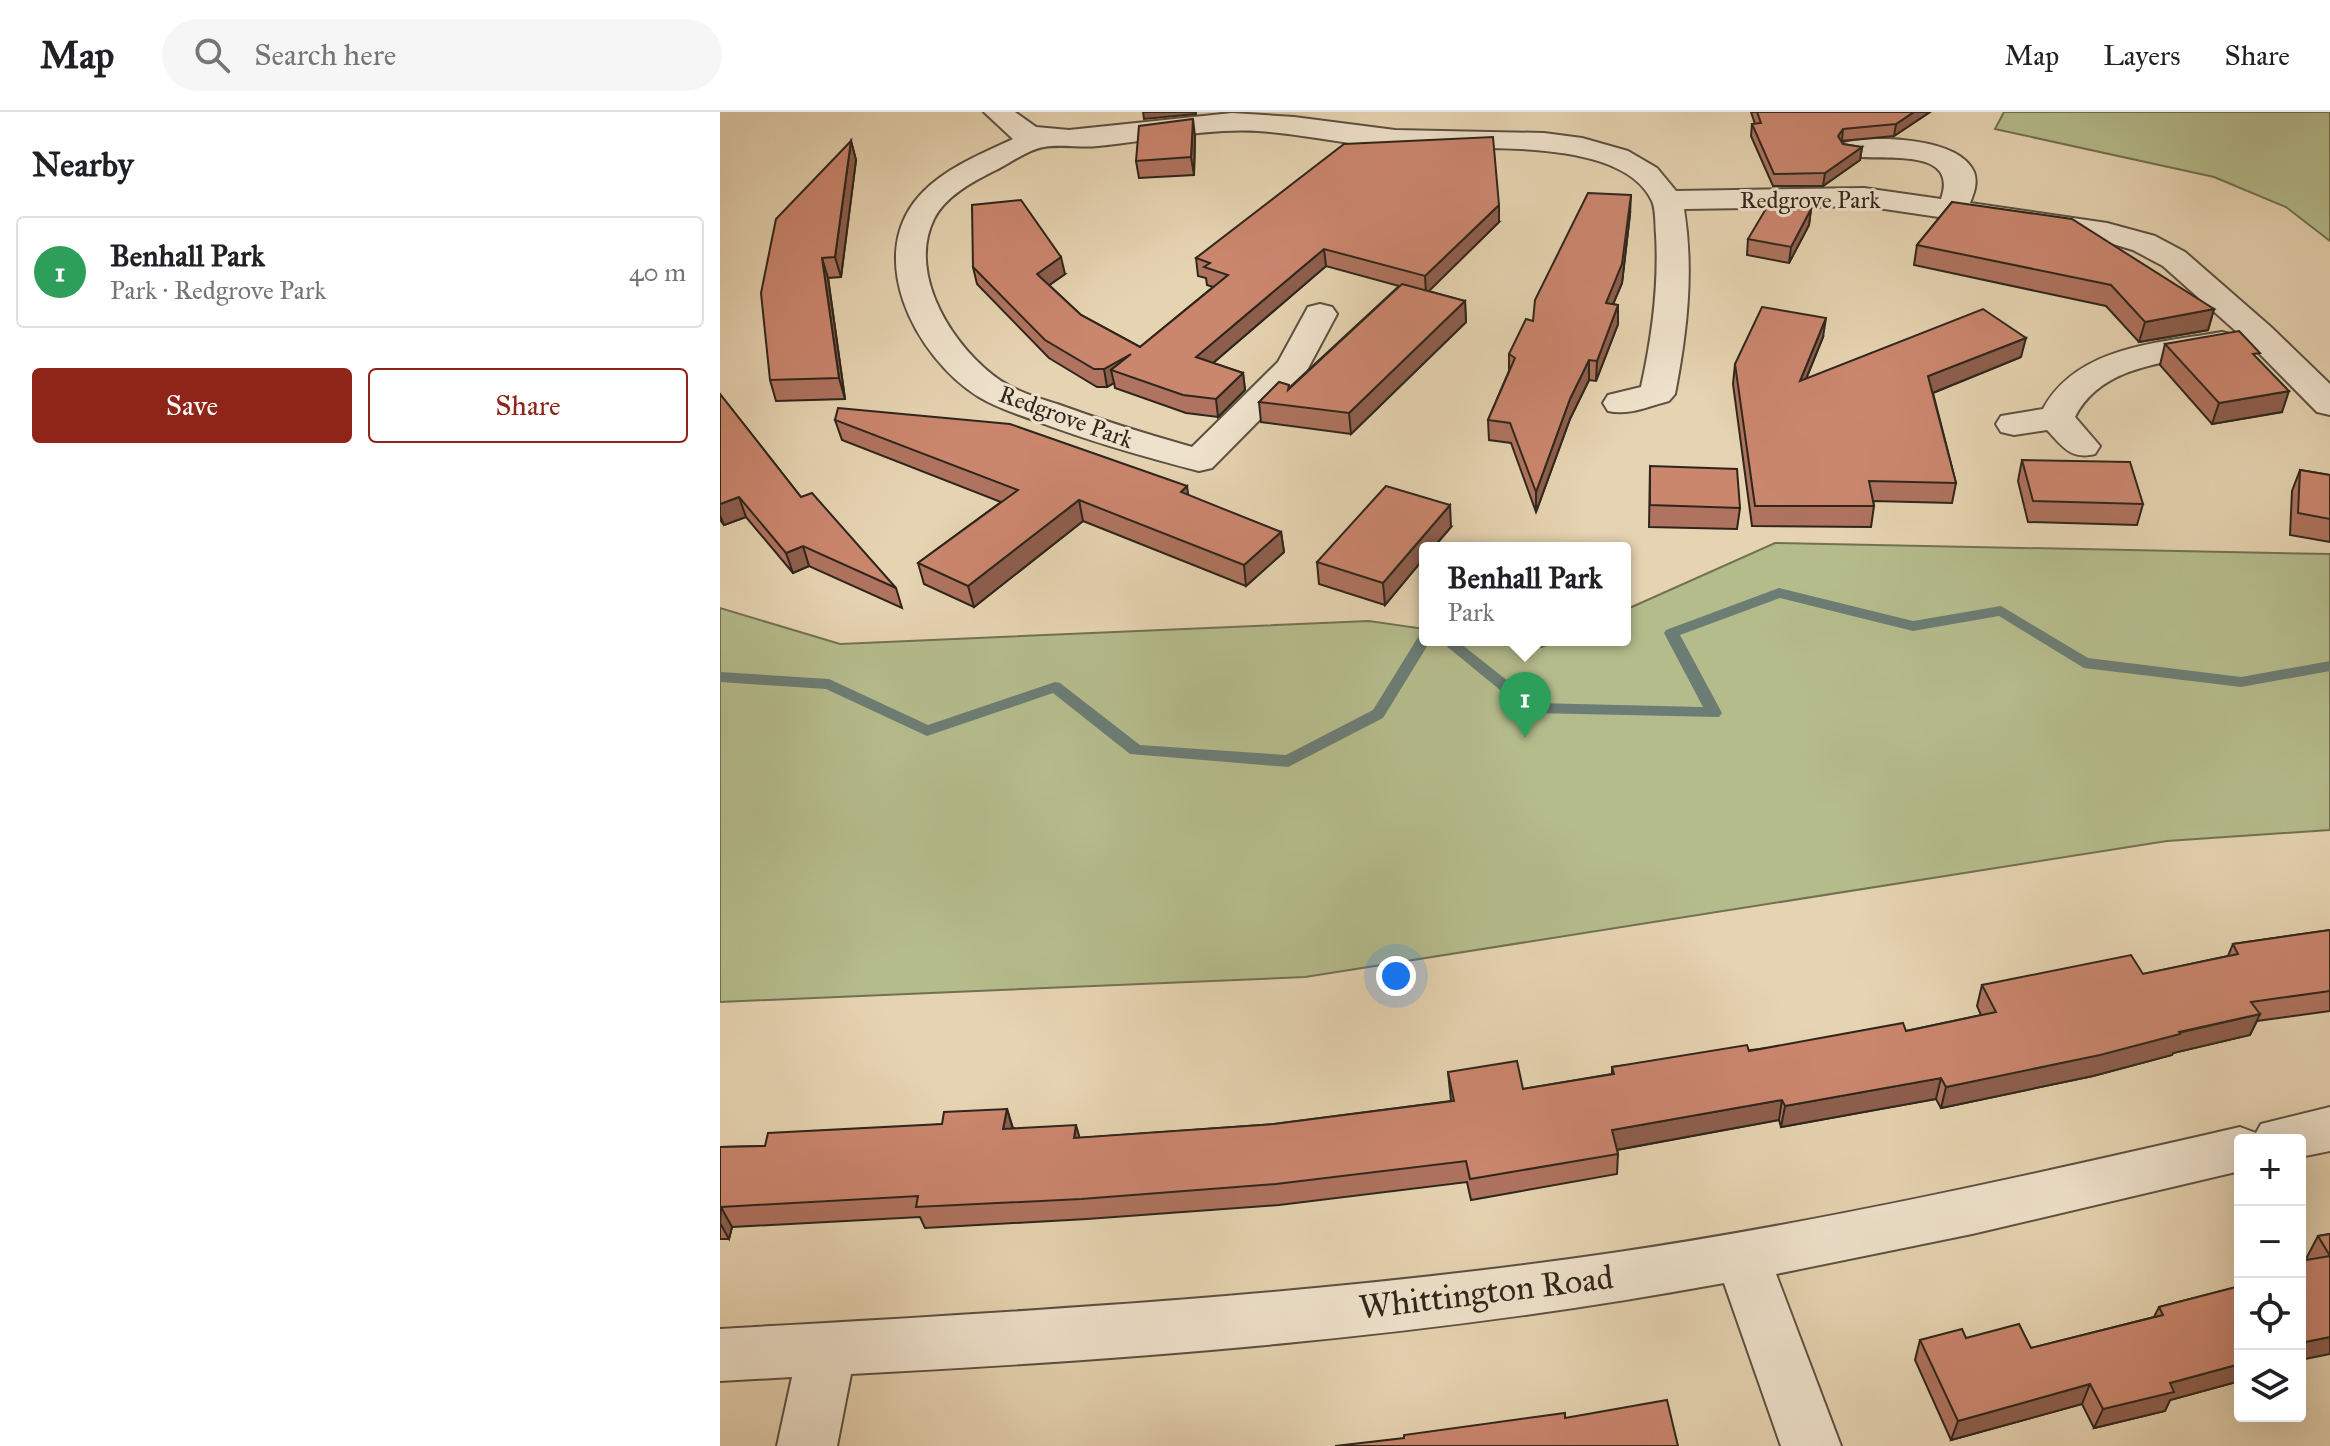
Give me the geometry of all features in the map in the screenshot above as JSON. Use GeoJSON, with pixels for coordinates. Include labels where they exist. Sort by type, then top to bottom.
{"type":"FeatureCollection","features":[{"type":"Feature","properties":{"kind":"street"},"geometry":{"type":"LineString","coordinates":[[998,112],[1019,131],[1038,138]]}},
{"type":"Feature","properties":{"kind":"street","name":"Redgrove Park"},"geometry":{"type":"LineString","coordinates":[[1235,470],[1081,426],[987,387],[963,365],[927,317],[909,265],[908,251],[915,223],[936,196],[957,179],[1038,138],[1070,139],[1196,118],[1267,122],[1418,141],[1526,126],[1571,145],[1612,156],[1647,174],[1659,185],[1667,200],[1864,197],[2097,230],[2144,243],[2174,259],[2259,334],[2330,404]]}},
{"type":"Feature","properties":{"kind":"street","name":"Redgrove Park"},"geometry":{"type":"LineString","coordinates":[[1854,149],[1880,146],[1907,148],[1940,159],[1959,176],[1961,185],[1953,210]]}},
{"type":"Feature","properties":{"kind":"street"},"geometry":{"type":"LineString","coordinates":[[1621,403],[1657,394],[1668,348],[1674,262],[1667,200]]}},
{"type":"Feature","properties":{"kind":"street"},"geometry":{"type":"LineString","coordinates":[[1199,460],[1293,367],[1320,314]]}},
{"type":"Feature","properties":{"kind":"street"},"geometry":{"type":"LineString","coordinates":[[2056,418],[2062,402],[2073,387],[2099,370],[2259,334]]}},
{"type":"Feature","properties":{"kind":"street"},"geometry":{"type":"LineString","coordinates":[[2014,424],[2056,418]]}},
{"type":"Feature","properties":{"kind":"street"},"geometry":{"type":"LineString","coordinates":[[2056,418],[2082,446]]}},
{"type":"Feature","properties":{"kind":"street"},"geometry":{"type":"LineString","coordinates":[[2306,1134],[2330,1129]]}},
{"type":"Feature","properties":{"kind":"street","name":"Whittington Road"},"geometry":{"type":"LineString","coordinates":[[720,1355],[1061,1336],[1293,1316],[1521,1290],[1742,1257],[1974,1212],[2234,1150]]}},
{"type":"Feature","properties":{"kind":"street"},"geometry":{"type":"LineString","coordinates":[[1742,1257],[1811,1446]]}},
{"type":"Feature","properties":{"kind":"street"},"geometry":{"type":"LineString","coordinates":[[807,1446],[827,1348]]}},
{"type":"Feature","properties":{"kind":"green space"},"geometry":{"type":"Polygon","coordinates":[[[2004,112],[2330,112],[2330,241],[2286,207],[2214,177],[1995,129],[2004,112]]]}},
{"type":"Feature","properties":{"kind":"green space"},"geometry":{"type":"Polygon","coordinates":[[[1775,543],[2330,554],[2330,830],[2167,841],[1305,977],[720,1002],[720,608],[840,644],[1369,621],[1419,628],[1419,646],[1542,647],[1631,646],[1631,607],[1775,543]]]}},
{"type":"Feature","properties":{"kind":"building"},"geometry":{"type":"Polygon","coordinates":[[[1757,112],[1914,112],[1896,124],[1843,129],[1838,136],[1843,144],[1862,147],[1825,173],[1774,174],[1752,124],[1761,123],[1757,112]]]}},
{"type":"Feature","properties":{"kind":"building"},"geometry":{"type":"Polygon","coordinates":[[[1193,119],[1191,157],[1136,161],[1139,126],[1193,119]]]}},
{"type":"Feature","properties":{"kind":"building"},"geometry":{"type":"Polygon","coordinates":[[[1493,137],[1499,205],[1425,276],[1324,249],[1196,357],[1243,373],[1216,399],[1183,395],[1111,370],[1131,354],[1104,369],[1094,369],[1045,340],[973,267],[972,205],[1021,200],[1061,257],[1037,274],[1081,315],[1140,347],[1228,275],[1204,267],[1210,263],[1196,258],[1344,144],[1493,137]]]}},
{"type":"Feature","properties":{"kind":"building"},"geometry":{"type":"Polygon","coordinates":[[[851,141],[835,257],[822,258],[839,378],[770,380],[761,293],[776,219],[851,141]]]}},
{"type":"Feature","properties":{"kind":"building"},"geometry":{"type":"Polygon","coordinates":[[[1588,193],[1631,195],[1622,264],[1606,303],[1618,305],[1597,361],[1589,360],[1570,399],[1536,492],[1510,423],[1488,420],[1515,358],[1509,354],[1526,319],[1533,321],[1535,300],[1588,193]]]}},
{"type":"Feature","properties":{"kind":"building"},"geometry":{"type":"Polygon","coordinates":[[[1770,202],[1811,209],[1791,247],[1748,239],[1770,202]]]}},
{"type":"Feature","properties":{"kind":"building"},"geometry":{"type":"Polygon","coordinates":[[[1952,202],[2072,219],[2214,309],[2145,322],[2111,285],[1917,245],[1952,202]]]}},
{"type":"Feature","properties":{"kind":"building"},"geometry":{"type":"Polygon","coordinates":[[[1402,284],[1465,301],[1349,413],[1259,402],[1279,382],[1289,385],[1288,390],[1402,284]]]}},
{"type":"Feature","properties":{"kind":"building"},"geometry":{"type":"Polygon","coordinates":[[[1762,307],[1826,318],[1800,381],[1983,309],[2026,338],[1928,376],[1956,483],[1869,481],[1874,506],[1755,506],[1735,364],[1762,307]]]}},
{"type":"Feature","properties":{"kind":"building"},"geometry":{"type":"Polygon","coordinates":[[[2239,331],[2260,353],[2253,354],[2289,391],[2219,403],[2165,344],[2239,331]]]}},
{"type":"Feature","properties":{"kind":"building"},"geometry":{"type":"Polygon","coordinates":[[[720,394],[801,497],[812,493],[896,588],[803,546],[786,553],[739,497],[720,504],[720,394]]]}},
{"type":"Feature","properties":{"kind":"building"},"geometry":{"type":"Polygon","coordinates":[[[838,408],[1010,424],[1187,486],[1181,492],[1281,532],[1244,565],[1079,500],[968,586],[918,563],[1018,490],[835,420],[838,408]]]}},
{"type":"Feature","properties":{"kind":"building"},"geometry":{"type":"Polygon","coordinates":[[[2022,460],[2130,462],[2143,504],[2033,501],[2022,460]]]}},
{"type":"Feature","properties":{"kind":"building"},"geometry":{"type":"Polygon","coordinates":[[[1650,466],[1737,469],[1740,508],[1650,505],[1650,466]]]}},
{"type":"Feature","properties":{"kind":"building"},"geometry":{"type":"Polygon","coordinates":[[[2300,470],[2330,475],[2330,519],[2298,513],[2300,470]]]}},
{"type":"Feature","properties":{"kind":"building"},"geometry":{"type":"Polygon","coordinates":[[[1386,486],[1450,505],[1383,583],[1317,562],[1386,486]]]}},
{"type":"Feature","properties":{"kind":"building"},"geometry":{"type":"Polygon","coordinates":[[[2330,930],[2330,991],[2251,1002],[2260,1014],[2179,1032],[2100,1055],[1946,1087],[1941,1078],[1785,1106],[1782,1100],[1612,1130],[1618,1154],[1470,1179],[1466,1161],[1276,1184],[1081,1199],[916,1207],[918,1196],[721,1207],[720,1211],[720,1147],[765,1146],[768,1133],[942,1124],[944,1112],[1007,1109],[1003,1129],[1076,1125],[1074,1138],[1274,1124],[1454,1101],[1448,1072],[1517,1061],[1523,1089],[1614,1074],[1612,1067],[1747,1045],[1749,1051],[1903,1023],[1906,1031],[1996,1012],[1982,985],[2131,955],[2143,974],[2238,954],[2233,944],[2330,930]]]}},
{"type":"Feature","properties":{"kind":"building"},"geometry":{"type":"Polygon","coordinates":[[[2330,1234],[2330,1256],[2318,1236],[2330,1234]]]}},
{"type":"Feature","properties":{"kind":"building"},"geometry":{"type":"Polygon","coordinates":[[[2330,1256],[2330,1337],[2306,1342],[2306,1278],[2306,1260],[2330,1256]]]}},
{"type":"Feature","properties":{"kind":"building"},"geometry":{"type":"Polygon","coordinates":[[[2234,1288],[2234,1366],[2170,1383],[2174,1392],[2103,1409],[2090,1384],[1958,1421],[1920,1340],[1962,1329],[1966,1338],[2019,1324],[2031,1348],[2163,1315],[2159,1307],[2234,1288]]]}},
{"type":"Feature","properties":{"kind":"building"},"geometry":{"type":"Polygon","coordinates":[[[1667,1400],[1678,1446],[1335,1446],[1565,1413],[1565,1418],[1667,1400]]]}},
{"type":"Feature","properties":{"kind":"waterway"},"geometry":{"type":"LineString","coordinates":[[1454,646],[1532,708],[1714,713],[1671,633],[1779,593],[1913,626],[2001,611],[2084,663],[2241,682],[2330,666]]}},
{"type":"Feature","properties":{"kind":"waterway"},"geometry":{"type":"LineString","coordinates":[[720,677],[829,684],[927,731],[1055,687],[1136,750],[1288,761],[1378,714],[1420,646]]}},
{"type":"Feature","properties":{"kind":"place","name":"Benhall Park"},"geometry":{"type":"Point","coordinates":[1525,738]}}]}
